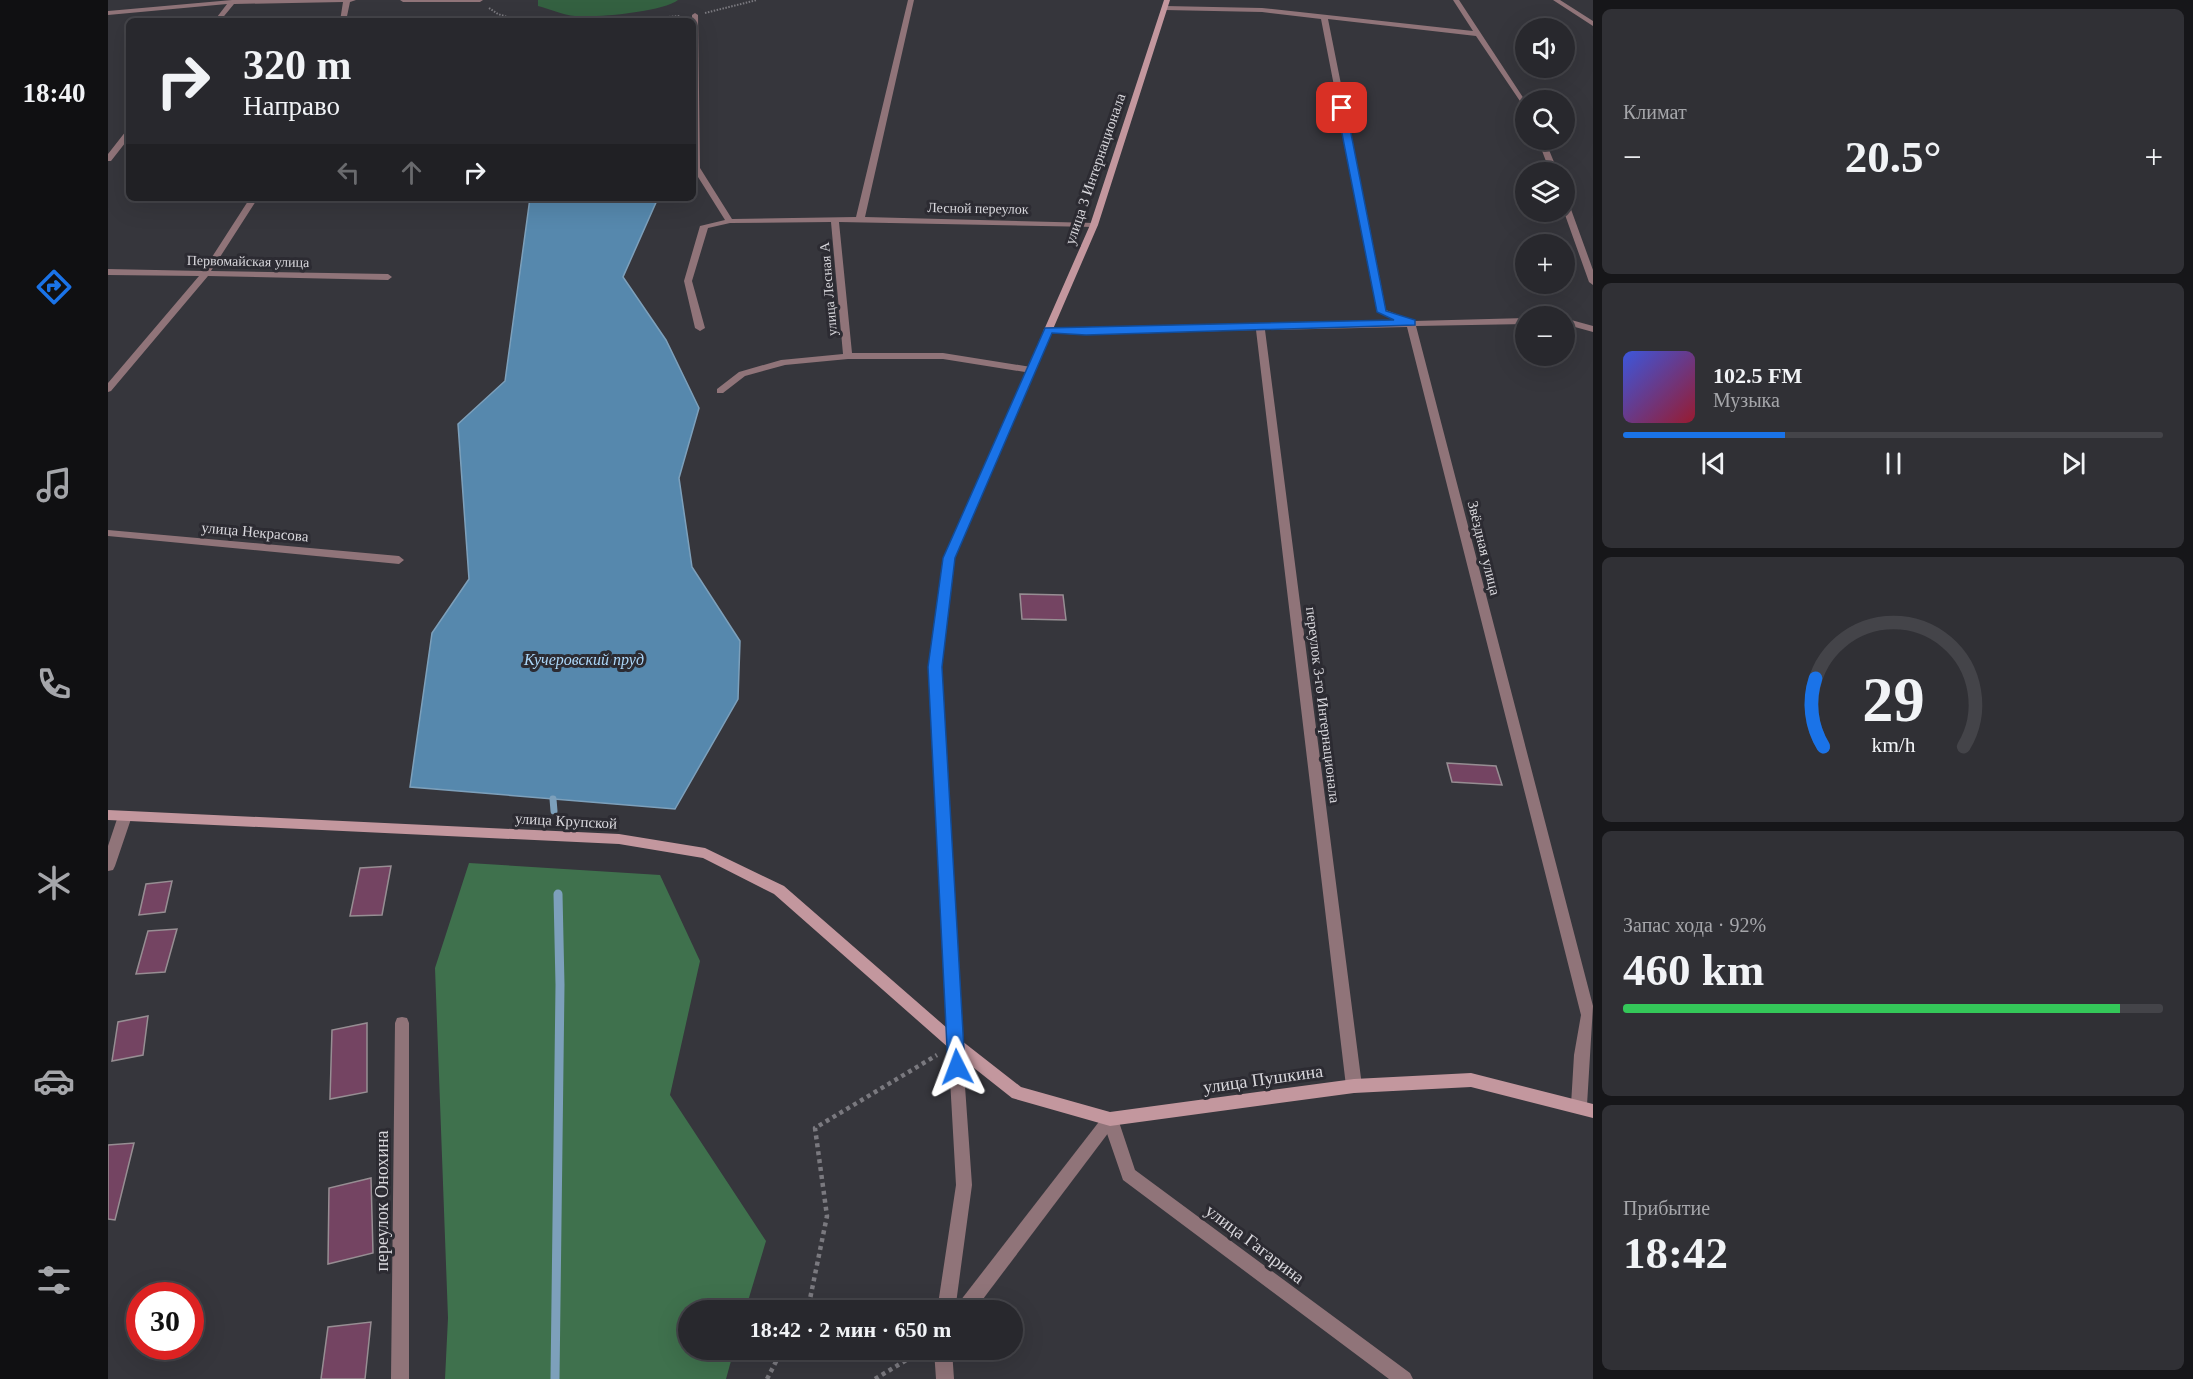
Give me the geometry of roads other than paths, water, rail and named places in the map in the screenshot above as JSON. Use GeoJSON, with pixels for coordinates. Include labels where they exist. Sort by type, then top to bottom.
{"type":"FeatureCollection","features":[{"type":"Feature","properties":{"kind":"street"},"geometry":{"type":"LineString","coordinates":[[344,18],[347,0]]}},
{"type":"Feature","properties":{"kind":"street"},"geometry":{"type":"LineString","coordinates":[[108,13],[232,2],[353,0]]}},
{"type":"Feature","properties":{"kind":"street"},"geometry":{"type":"LineString","coordinates":[[403,0],[479,0]]}},
{"type":"Feature","properties":{"kind":"street"},"geometry":{"type":"LineString","coordinates":[[860,219],[911,0]]}},
{"type":"Feature","properties":{"kind":"street"},"geometry":{"type":"LineString","coordinates":[[1456,0],[1515,91]]}},
{"type":"Feature","properties":{"kind":"street"},"geometry":{"type":"LineString","coordinates":[[1556,0],[1593,24]]}},
{"type":"Feature","properties":{"kind":"street"},"geometry":{"type":"LineString","coordinates":[[220,18],[232,2]]}},
{"type":"Feature","properties":{"kind":"street"},"geometry":{"type":"LineString","coordinates":[[1166,4],[1262,10],[1478,34]]}},
{"type":"Feature","properties":{"kind":"street","name":"улица 3 Интернационала"},"geometry":{"type":"LineString","coordinates":[[955,1044],[935,667],[949,558],[1094,225],[1166,4]]}},
{"type":"Feature","properties":{"kind":"street"},"geometry":{"type":"LineString","coordinates":[[1324,17],[1382,312],[1411,323]]}},
{"type":"Feature","properties":{"kind":"street"},"geometry":{"type":"LineString","coordinates":[[108,159],[126,137]]}},
{"type":"Feature","properties":{"kind":"street"},"geometry":{"type":"LineString","coordinates":[[696,168],[730,221]]}},
{"type":"Feature","properties":{"kind":"street"},"geometry":{"type":"LineString","coordinates":[[108,389],[206,273],[252,201]]}},
{"type":"Feature","properties":{"kind":"street","name":"Лесной переулок"},"geometry":{"type":"LineString","coordinates":[[700,328],[688,281],[704,226],[730,221],[836,219],[1094,225]]}},
{"type":"Feature","properties":{"kind":"street","name":"улица Лесная А"},"geometry":{"type":"LineString","coordinates":[[836,219],[848,356]]}},
{"type":"Feature","properties":{"kind":"street"},"geometry":{"type":"LineString","coordinates":[[1572,222],[1593,282]]}},
{"type":"Feature","properties":{"kind":"street","name":"Первомайская улица"},"geometry":{"type":"LineString","coordinates":[[108,272],[388,277]]}},
{"type":"Feature","properties":{"kind":"street"},"geometry":{"type":"LineString","coordinates":[[1048,330],[1086,332],[1515,321]]}},
{"type":"Feature","properties":{"kind":"street","name":"Звёздная улица"},"geometry":{"type":"LineString","coordinates":[[1411,323],[1588,1015],[1581,1055],[1586,1108]]}},
{"type":"Feature","properties":{"kind":"street"},"geometry":{"type":"LineString","coordinates":[[1575,324],[1593,329]]}},
{"type":"Feature","properties":{"kind":"street","name":"переулок 3-го Интернационала"},"geometry":{"type":"LineString","coordinates":[[1260,328],[1354,1086]]}},
{"type":"Feature","properties":{"kind":"street"},"geometry":{"type":"LineString","coordinates":[[720,391],[742,374],[784,362],[848,356],[944,356],[1031,370]]}},
{"type":"Feature","properties":{"kind":"street","name":"улица Некрасова"},"geometry":{"type":"LineString","coordinates":[[108,533],[399,560]]}},
{"type":"Feature","properties":{"kind":"street","name":"улица Крупской"},"geometry":{"type":"LineString","coordinates":[[108,815],[619,839],[705,853],[779,890],[955,1044]]}},
{"type":"Feature","properties":{"kind":"street"},"geometry":{"type":"LineString","coordinates":[[108,866],[125,816]]}},
{"type":"Feature","properties":{"kind":"street","name":"переулок Онохина"},"geometry":{"type":"LineString","coordinates":[[400,1379],[402,1023]]}},
{"type":"Feature","properties":{"kind":"street"},"geometry":{"type":"LineString","coordinates":[[948,1300],[964,1185],[955,1044]]}},
{"type":"Feature","properties":{"kind":"street","name":"улица Пушкина"},"geometry":{"type":"LineString","coordinates":[[955,1044],[1017,1093],[1110,1119],[1354,1086],[1471,1080],[1586,1108]]}},
{"type":"Feature","properties":{"kind":"street"},"geometry":{"type":"LineString","coordinates":[[971,1300],[1110,1119]]}},
{"type":"Feature","properties":{"kind":"street","name":"улица Гагарина"},"geometry":{"type":"LineString","coordinates":[[1110,1119],[1129,1174],[1404,1379]]}},
{"type":"Feature","properties":{"kind":"street"},"geometry":{"type":"LineString","coordinates":[[944,1360],[945,1379]]}},
{"type":"Feature","properties":{"kind":"water","name":"Кучеровский пруд"},"geometry":{"type":"Polygon","coordinates":[[[530,201],[657,201],[623,277],[666,340],[699,408],[679,478],[692,567],[740,641],[738,699],[675,809],[410,787],[432,633],[469,579],[458,424],[505,381],[530,201]]]}},
{"type":"Feature","properties":{"kind":"waterway"},"geometry":{"type":"LineString","coordinates":[[553,799],[554,811]]}},
{"type":"Feature","properties":{"kind":"waterway"},"geometry":{"type":"LineString","coordinates":[[555,1379],[560,985],[558,894]]}}]}
